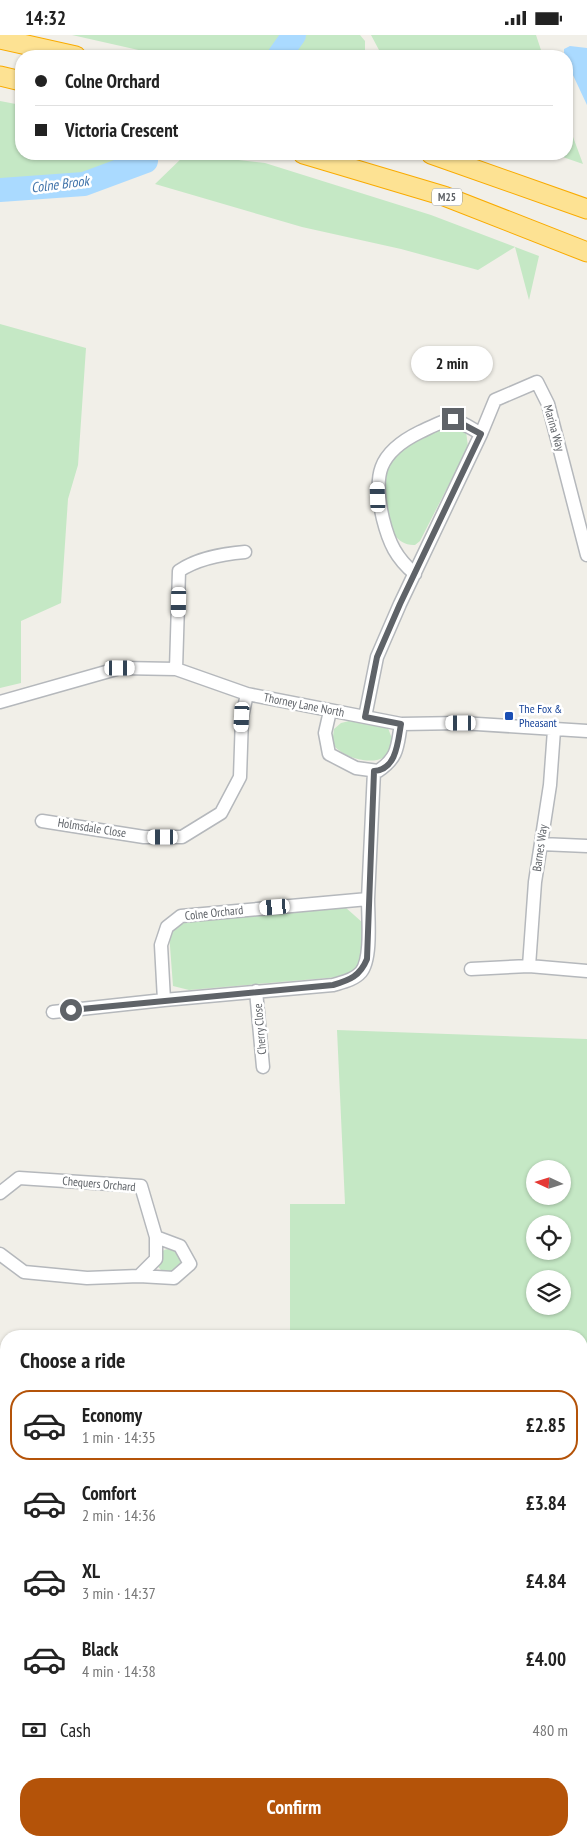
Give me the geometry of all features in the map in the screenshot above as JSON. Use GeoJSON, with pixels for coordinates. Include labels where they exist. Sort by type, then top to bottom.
{"type":"FeatureCollection","features":[{"type":"Feature","properties":{"kind":"highway"},"geometry":{"type":"LineString","coordinates":[[0,39],[49,50]]}},
{"type":"Feature","properties":{"kind":"highway"},"geometry":{"type":"LineString","coordinates":[[0,76],[15,80]]}},
{"type":"Feature","properties":{"kind":"highway","name":"M25"},"geometry":{"type":"LineString","coordinates":[[323,160],[444,196],[587,252]]}},
{"type":"Feature","properties":{"kind":"highway"},"geometry":{"type":"LineString","coordinates":[[448,160],[587,209]]}},
{"type":"Feature","properties":{"kind":"street","name":"Marina Way"},"geometry":{"type":"LineString","coordinates":[[481,434],[495,400],[537,381],[552,419],[587,555]]}},
{"type":"Feature","properties":{"kind":"street"},"geometry":{"type":"LineString","coordinates":[[365,717],[377,657],[481,434],[458,420],[446,420],[402,441],[388,455],[379,474],[378,497],[386,531],[396,557],[415,574]]}},
{"type":"Feature","properties":{"kind":"street"},"geometry":{"type":"LineString","coordinates":[[176,669],[179,571],[190,564],[216,556],[245,553]]}},
{"type":"Feature","properties":{"kind":"street","name":"Thorney Lane North"},"geometry":{"type":"LineString","coordinates":[[0,702],[120,668],[176,669],[246,694],[401,724],[461,723],[587,731]]}},
{"type":"Feature","properties":{"kind":"street","name":"Holmsdale Close"},"geometry":{"type":"LineString","coordinates":[[42,821],[144,837],[182,837],[221,813],[240,777],[242,717],[246,694]]}},
{"type":"Feature","properties":{"kind":"street"},"geometry":{"type":"LineString","coordinates":[[330,711],[325,733],[329,754],[356,768],[374,771],[388,764],[398,749],[401,724]]}},
{"type":"Feature","properties":{"kind":"street","name":"Barnes Way"},"geometry":{"type":"LineString","coordinates":[[529,966],[541,844],[550,785],[554,730]]}},
{"type":"Feature","properties":{"kind":"street"},"geometry":{"type":"LineString","coordinates":[[53,1012],[333,985],[350,980],[362,972],[367,959],[374,771]]}},
{"type":"Feature","properties":{"kind":"street"},"geometry":{"type":"LineString","coordinates":[[541,844],[587,846]]}},
{"type":"Feature","properties":{"kind":"street","name":"Colne Orchard"},"geometry":{"type":"LineString","coordinates":[[164,1000],[161,945],[167,927],[181,916],[368,899]]}},
{"type":"Feature","properties":{"kind":"street"},"geometry":{"type":"LineString","coordinates":[[471,969],[529,966],[587,971]]}},
{"type":"Feature","properties":{"kind":"street","name":"Cherry Close"},"geometry":{"type":"LineString","coordinates":[[256,991],[264,1067]]}},
{"type":"Feature","properties":{"kind":"street","name":"Chequers Orchard"},"geometry":{"type":"LineString","coordinates":[[0,1193],[18,1178],[141,1186],[156,1237],[156,1259],[139,1276]]}},
{"type":"Feature","properties":{"kind":"street"},"geometry":{"type":"LineString","coordinates":[[0,1254],[24,1272],[87,1278],[174,1277],[190,1264],[180,1246],[156,1237]]}},
{"type":"Feature","properties":{"kind":"green space"},"geometry":{"type":"Polygon","coordinates":[[[72,35],[281,35],[272,50],[138,50],[72,35]]]}},
{"type":"Feature","properties":{"kind":"green space"},"geometry":{"type":"Polygon","coordinates":[[[303,35],[360,35],[365,41],[365,50],[290,50],[303,35]]]}},
{"type":"Feature","properties":{"kind":"green space"},"geometry":{"type":"Polygon","coordinates":[[[371,35],[536,35],[541,50],[379,50],[371,35]]]}},
{"type":"Feature","properties":{"kind":"green space"},"geometry":{"type":"Polygon","coordinates":[[[0,101],[15,104],[15,160],[124,160],[105,174],[0,188],[0,101]]]}},
{"type":"Feature","properties":{"kind":"green space"},"geometry":{"type":"Polygon","coordinates":[[[573,137],[583,164],[571,160],[573,160],[573,137]]]}},
{"type":"Feature","properties":{"kind":"green space"},"geometry":{"type":"Polygon","coordinates":[[[180,160],[239,160],[265,163],[431,215],[539,256],[529,300],[515,247],[478,270],[401,249],[302,227],[155,184],[180,160]]]}},
{"type":"Feature","properties":{"kind":"green space"},"geometry":{"type":"Polygon","coordinates":[[[0,324],[86,348],[78,465],[68,499],[61,603],[21,621],[21,683],[0,688],[0,324]]]}},
{"type":"Feature","properties":{"kind":"green space"},"geometry":{"type":"Polygon","coordinates":[[[445,425],[453,425],[466,431],[468,447],[420,541],[415,545],[404,543],[395,536],[389,525],[386,513],[384,485],[389,463],[393,456],[406,445],[445,425]]]}},
{"type":"Feature","properties":{"kind":"green space"},"geometry":{"type":"Polygon","coordinates":[[[349,721],[388,728],[394,744],[388,754],[379,760],[372,761],[356,759],[336,748],[332,743],[334,729],[341,723],[349,721]]]}},
{"type":"Feature","properties":{"kind":"green space"},"geometry":{"type":"Polygon","coordinates":[[[345,907],[363,923],[360,965],[350,976],[189,990],[173,986],[169,933],[186,921],[345,907]]]}},
{"type":"Feature","properties":{"kind":"green space"},"geometry":{"type":"Polygon","coordinates":[[[337,1030],[587,1039],[587,1330],[290,1330],[290,1204],[345,1204],[337,1030]]]}},
{"type":"Feature","properties":{"kind":"green space"},"geometry":{"type":"Polygon","coordinates":[[[169,1249],[174,1250],[180,1256],[180,1266],[174,1272],[169,1273],[164,1272],[158,1266],[157,1261],[158,1256],[164,1250],[169,1249]]]}},
{"type":"Feature","properties":{"kind":"water"},"geometry":{"type":"Polygon","coordinates":[[[281,35],[303,35],[289,50],[273,49],[281,35]]]}},
{"type":"Feature","properties":{"kind":"water"},"geometry":{"type":"Polygon","coordinates":[[[570,46],[587,48],[587,105],[573,75],[573,50],[564,49],[570,46]]]}},
{"type":"Feature","properties":{"kind":"waterway","name":"Colne Brook"},"geometry":{"type":"LineString","coordinates":[[283,50],[294,35]]}},
{"type":"Feature","properties":{"kind":"waterway","name":"Colne Brook"},"geometry":{"type":"LineString","coordinates":[[0,190],[84,184],[146,161]]}},
{"type":"Feature","properties":{"kind":"place","name":"The Fox & Pheasant"},"geometry":{"type":"Point","coordinates":[509,716]}},
{"type":"Feature","properties":{"kind":"route"},"geometry":{"type":"LineString","coordinates":[[71,1010],[333,985],[350,980],[362,972],[367,959],[374,771],[378,771],[388,764],[398,749],[401,724],[365,717],[377,657],[400,604],[481,434],[453,419]]}}]}
